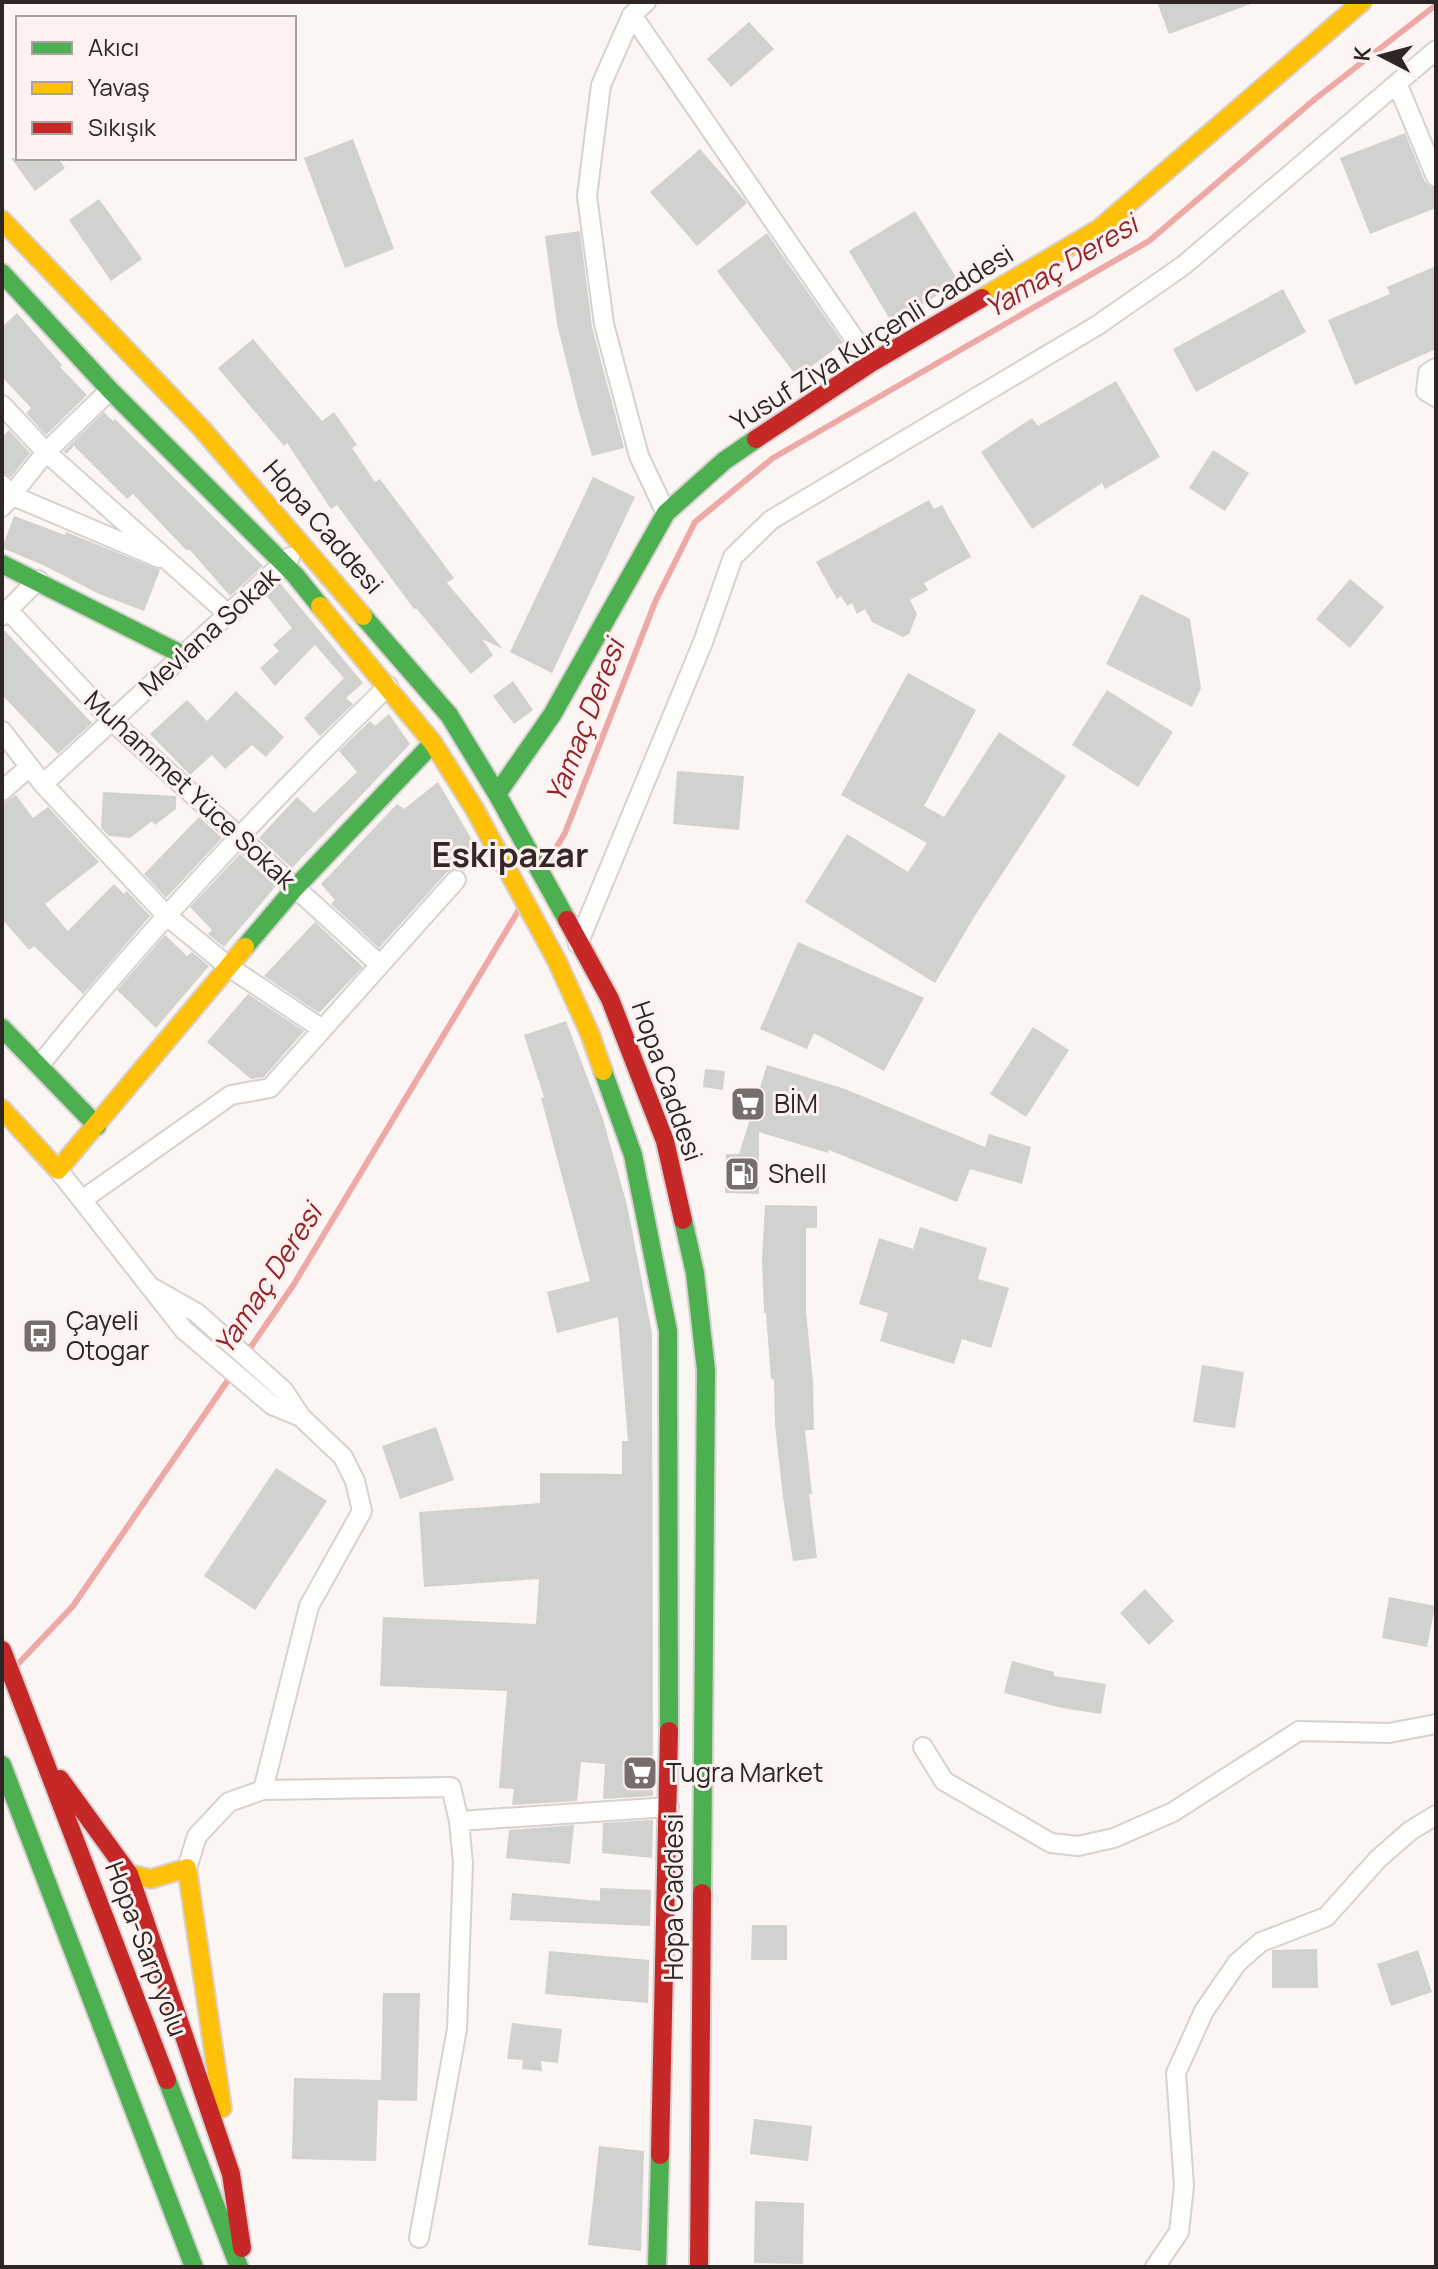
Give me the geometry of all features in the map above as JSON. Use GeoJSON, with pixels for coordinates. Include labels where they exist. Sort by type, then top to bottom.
{"type":"FeatureCollection","features":[{"type":"Feature","properties":{"kind":"main road","name":"Yusuf Ziya Kurçenli Caddesi"},"geometry":{"type":"LineString","coordinates":[[497,794],[552,715],[666,513],[724,461],[871,363],[1099,229],[1362,2]]}},
{"type":"Feature","properties":{"kind":"main road","name":"Hopa Caddesi"},"geometry":{"type":"LineString","coordinates":[[2,220],[202,429],[449,715],[497,794],[610,999],[665,1141],[695,1273],[706,1370],[699,2267]]}},
{"type":"Feature","properties":{"kind":"main road","name":"Hopa Caddesi"},"geometry":{"type":"LineString","coordinates":[[2,273],[110,390],[283,564],[433,743],[474,808],[557,961],[590,1034],[633,1155],[668,1331],[669,1807],[657,2267]]}},
{"type":"Feature","properties":{"kind":"main road"},"geometry":{"type":"LineString","coordinates":[[2,564],[183,655]]}},
{"type":"Feature","properties":{"kind":"main road"},"geometry":{"type":"LineString","coordinates":[[2,1109],[58,1170],[295,888],[433,743]]}},
{"type":"Feature","properties":{"kind":"main road"},"geometry":{"type":"LineString","coordinates":[[2,1028],[97,1126]]}},
{"type":"Feature","properties":{"kind":"main road","name":"Hopa-Sarp yolu"},"geometry":{"type":"LineString","coordinates":[[2,1650],[239,2267]]}},
{"type":"Feature","properties":{"kind":"main road"},"geometry":{"type":"LineString","coordinates":[[43,1755],[129,1874],[231,2174]]}},
{"type":"Feature","properties":{"kind":"main road"},"geometry":{"type":"LineString","coordinates":[[2,1765],[194,2267]]}},
{"type":"Feature","properties":{"kind":"main road"},"geometry":{"type":"LineString","coordinates":[[129,1874],[150,1881],[187,1868],[245,2267]]}},
{"type":"Feature","properties":{"kind":"street"},"geometry":{"type":"LineString","coordinates":[[639,8],[871,363]]}},
{"type":"Feature","properties":{"kind":"street"},"geometry":{"type":"LineString","coordinates":[[639,8],[601,85],[587,196],[604,324],[639,456],[666,513]]}},
{"type":"Feature","properties":{"kind":"street"},"geometry":{"type":"LineString","coordinates":[[578,944],[703,642],[733,557],[771,520],[1098,325],[1184,265],[1436,50]]}},
{"type":"Feature","properties":{"kind":"street"},"geometry":{"type":"LineString","coordinates":[[1397,83],[1436,177]]}},
{"type":"Feature","properties":{"kind":"street"},"geometry":{"type":"LineString","coordinates":[[1436,368],[1428,373],[1426,391],[1436,397]]}},
{"type":"Feature","properties":{"kind":"street"},"geometry":{"type":"LineString","coordinates":[[110,390],[5,496],[174,564]]}},
{"type":"Feature","properties":{"kind":"street"},"geometry":{"type":"LineString","coordinates":[[2,405],[46,452],[228,614]]}},
{"type":"Feature","properties":{"kind":"street","name":"Mevlana Sokak"},"geometry":{"type":"LineString","coordinates":[[43,784],[283,564],[302,543]]}},
{"type":"Feature","properties":{"kind":"street"},"geometry":{"type":"LineString","coordinates":[[5,613],[38,580]]}},
{"type":"Feature","properties":{"kind":"street","name":"Muhammet Yüce Sokak"},"geometry":{"type":"LineString","coordinates":[[5,613],[111,720],[379,964]]}},
{"type":"Feature","properties":{"kind":"street"},"geometry":{"type":"LineString","coordinates":[[39,1066],[96,994],[238,836],[388,686]]}},
{"type":"Feature","properties":{"kind":"street"},"geometry":{"type":"LineString","coordinates":[[2,731],[43,784],[166,915],[229,967],[322,1029]]}},
{"type":"Feature","properties":{"kind":"street"},"geometry":{"type":"LineString","coordinates":[[2,791],[29,767]]}},
{"type":"Feature","properties":{"kind":"street"},"geometry":{"type":"LineString","coordinates":[[82,1200],[231,1095],[270,1088],[456,880]]}},
{"type":"Feature","properties":{"kind":"street"},"geometry":{"type":"LineString","coordinates":[[58,1170],[184,1330],[301,1417],[343,1457],[355,1481],[362,1511],[309,1606],[263,1790]]}},
{"type":"Feature","properties":{"kind":"street"},"geometry":{"type":"LineString","coordinates":[[153,1288],[197,1313],[278,1398]]}},
{"type":"Feature","properties":{"kind":"street"},"geometry":{"type":"LineString","coordinates":[[923,1747],[944,1781],[1051,1843],[1078,1846],[1114,1838],[1173,1812],[1299,1731],[1389,1733],[1436,1724]]}},
{"type":"Feature","properties":{"kind":"street"},"geometry":{"type":"LineString","coordinates":[[187,1868],[197,1836],[229,1802],[263,1790],[451,1787],[459,1821],[463,1863],[457,2029],[419,2238]]}},
{"type":"Feature","properties":{"kind":"street"},"geometry":{"type":"LineString","coordinates":[[459,1821],[669,1807]]}},
{"type":"Feature","properties":{"kind":"street"},"geometry":{"type":"LineString","coordinates":[[1155,2267],[1179,2232],[1184,2186],[1176,2073],[1204,2011],[1237,1963],[1261,1942],[1326,1917],[1378,1859],[1410,1831],[1436,1815]]}},
{"type":"Feature","properties":{"kind":"building"},"geometry":{"type":"Polygon","coordinates":[[[1157,2],[1251,2],[1251,4],[1169,34],[1157,2]]]}},
{"type":"Feature","properties":{"kind":"building"},"geometry":{"type":"Polygon","coordinates":[[[749,22],[774,49],[731,87],[707,59],[749,22]]]}},
{"type":"Feature","properties":{"kind":"building"},"geometry":{"type":"Polygon","coordinates":[[[1405,133],[1425,182],[1436,189],[1436,208],[1370,234],[1340,158],[1405,133]]]}},
{"type":"Feature","properties":{"kind":"building"},"geometry":{"type":"Polygon","coordinates":[[[353,139],[394,249],[345,268],[304,158],[353,139]]]}},
{"type":"Feature","properties":{"kind":"building"},"geometry":{"type":"Polygon","coordinates":[[[700,149],[747,203],[697,246],[650,192],[700,149]]]}},
{"type":"Feature","properties":{"kind":"building"},"geometry":{"type":"Polygon","coordinates":[[[11,158],[59,160],[65,168],[35,191],[11,158]]]}},
{"type":"Feature","properties":{"kind":"building"},"geometry":{"type":"Polygon","coordinates":[[[99,199],[142,259],[111,281],[69,220],[99,199]]]}},
{"type":"Feature","properties":{"kind":"building"},"geometry":{"type":"Polygon","coordinates":[[[915,211],[959,282],[892,323],[849,251],[915,211]]]}},
{"type":"Feature","properties":{"kind":"building"},"geometry":{"type":"Polygon","coordinates":[[[580,231],[592,327],[624,448],[592,456],[557,324],[545,236],[580,231]]]}},
{"type":"Feature","properties":{"kind":"building"},"geometry":{"type":"Polygon","coordinates":[[[767,233],[843,343],[797,377],[717,271],[767,233]]]}},
{"type":"Feature","properties":{"kind":"building"},"geometry":{"type":"Polygon","coordinates":[[[1436,266],[1436,349],[1355,385],[1328,320],[1390,294],[1387,287],[1436,266]]]}},
{"type":"Feature","properties":{"kind":"building"},"geometry":{"type":"Polygon","coordinates":[[[1283,289],[1306,332],[1196,392],[1173,349],[1283,289]]]}},
{"type":"Feature","properties":{"kind":"building"},"geometry":{"type":"Polygon","coordinates":[[[17,313],[87,395],[46,435],[26,413],[31,408],[2,377],[2,327],[17,313]]]}},
{"type":"Feature","properties":{"kind":"building"},"geometry":{"type":"Polygon","coordinates":[[[253,339],[322,421],[334,412],[357,445],[352,448],[375,482],[380,479],[454,578],[447,583],[503,649],[482,639],[493,655],[471,674],[414,609],[337,505],[331,509],[287,443],[284,446],[218,368],[253,339]]]}},
{"type":"Feature","properties":{"kind":"building"},"geometry":{"type":"Polygon","coordinates":[[[1116,381],[1160,457],[1105,489],[1102,483],[1032,529],[981,452],[1032,418],[1038,426],[1116,381]]]}},
{"type":"Feature","properties":{"kind":"building"},"geometry":{"type":"Polygon","coordinates":[[[104,412],[113,421],[115,419],[263,566],[230,596],[190,550],[186,550],[133,494],[127,499],[74,446],[66,454],[64,451],[104,412]]]}},
{"type":"Feature","properties":{"kind":"building"},"geometry":{"type":"Polygon","coordinates":[[[9,430],[30,453],[11,477],[2,473],[2,437],[9,430]]]}},
{"type":"Feature","properties":{"kind":"building"},"geometry":{"type":"Polygon","coordinates":[[[1213,450],[1249,473],[1225,511],[1189,488],[1213,450]]]}},
{"type":"Feature","properties":{"kind":"building"},"geometry":{"type":"Polygon","coordinates":[[[593,477],[635,497],[552,673],[510,652],[593,477]]]}},
{"type":"Feature","properties":{"kind":"building"},"geometry":{"type":"Polygon","coordinates":[[[929,500],[934,509],[942,505],[971,557],[924,583],[928,590],[910,600],[917,614],[909,634],[903,637],[872,622],[865,609],[857,614],[852,603],[847,606],[841,596],[837,599],[816,562],[929,500]]]}},
{"type":"Feature","properties":{"kind":"building"},"geometry":{"type":"Polygon","coordinates":[[[14,516],[65,535],[66,532],[160,570],[144,611],[99,594],[2,548],[14,516]]]}},
{"type":"Feature","properties":{"kind":"building"},"geometry":{"type":"Polygon","coordinates":[[[1350,579],[1384,607],[1350,648],[1316,619],[1350,579]]]}},
{"type":"Feature","properties":{"kind":"building"},"geometry":{"type":"Polygon","coordinates":[[[280,583],[363,683],[346,698],[353,704],[320,736],[304,718],[344,678],[315,645],[275,686],[260,668],[279,651],[273,645],[292,628],[266,595],[280,583]]]}},
{"type":"Feature","properties":{"kind":"building"},"geometry":{"type":"Polygon","coordinates":[[[1141,594],[1190,619],[1201,688],[1192,707],[1106,664],[1141,594]]]}},
{"type":"Feature","properties":{"kind":"building"},"geometry":{"type":"Polygon","coordinates":[[[2,628],[92,723],[58,754],[2,695],[2,628]]]}},
{"type":"Feature","properties":{"kind":"building"},"geometry":{"type":"Polygon","coordinates":[[[908,673],[976,710],[924,806],[944,817],[999,732],[1066,776],[935,983],[805,902],[847,834],[908,872],[927,843],[841,795],[908,673]]]}},
{"type":"Feature","properties":{"kind":"building"},"geometry":{"type":"Polygon","coordinates":[[[513,681],[533,710],[514,724],[493,696],[513,681]]]}},
{"type":"Feature","properties":{"kind":"building"},"geometry":{"type":"Polygon","coordinates":[[[1107,690],[1173,732],[1138,787],[1072,745],[1107,690]]]}},
{"type":"Feature","properties":{"kind":"building"},"geometry":{"type":"Polygon","coordinates":[[[236,691],[284,737],[266,757],[252,745],[225,769],[212,755],[190,775],[150,734],[187,700],[207,721],[236,691]]]}},
{"type":"Feature","properties":{"kind":"building"},"geometry":{"type":"Polygon","coordinates":[[[389,714],[410,744],[292,868],[259,838],[297,797],[314,813],[357,772],[339,751],[370,721],[375,726],[389,714]]]}},
{"type":"Feature","properties":{"kind":"building"},"geometry":{"type":"Polygon","coordinates":[[[677,771],[744,776],[739,830],[673,824],[677,771]]]}},
{"type":"Feature","properties":{"kind":"building"},"geometry":{"type":"Polygon","coordinates":[[[438,782],[482,857],[464,871],[458,868],[447,872],[379,948],[331,904],[335,900],[321,884],[397,804],[404,809],[438,782]]]}},
{"type":"Feature","properties":{"kind":"building"},"geometry":{"type":"Polygon","coordinates":[[[103,792],[176,796],[176,809],[155,825],[152,821],[130,838],[109,836],[101,828],[103,792]]]}},
{"type":"Feature","properties":{"kind":"building"},"geometry":{"type":"Polygon","coordinates":[[[16,795],[33,818],[48,807],[99,862],[45,904],[68,931],[114,884],[124,894],[127,891],[150,916],[83,994],[34,946],[29,950],[2,919],[2,804],[16,795]]]}},
{"type":"Feature","properties":{"kind":"building"},"geometry":{"type":"Polygon","coordinates":[[[199,817],[222,838],[166,898],[144,874],[199,817]]]}},
{"type":"Feature","properties":{"kind":"building"},"geometry":{"type":"Polygon","coordinates":[[[240,854],[276,886],[224,947],[208,934],[212,930],[190,907],[240,854]]]}},
{"type":"Feature","properties":{"kind":"building"},"geometry":{"type":"Polygon","coordinates":[[[315,922],[363,967],[319,1013],[264,976],[315,922]]]}},
{"type":"Feature","properties":{"kind":"building"},"geometry":{"type":"Polygon","coordinates":[[[165,935],[187,956],[192,952],[209,966],[156,1028],[117,990],[165,935]]]}},
{"type":"Feature","properties":{"kind":"building"},"geometry":{"type":"Polygon","coordinates":[[[798,942],[924,998],[884,1071],[814,1033],[807,1049],[760,1029],[798,942]]]}},
{"type":"Feature","properties":{"kind":"building"},"geometry":{"type":"Polygon","coordinates":[[[248,994],[304,1031],[264,1077],[251,1079],[207,1042],[248,994]]]}},
{"type":"Feature","properties":{"kind":"building"},"geometry":{"type":"Polygon","coordinates":[[[566,1021],[603,1119],[627,1205],[652,1333],[653,1796],[603,1799],[605,1764],[581,1762],[577,1801],[512,1805],[514,1789],[499,1788],[507,1691],[380,1686],[383,1617],[536,1624],[539,1579],[424,1587],[419,1512],[540,1503],[540,1473],[622,1474],[622,1441],[628,1441],[618,1317],[557,1333],[547,1292],[590,1281],[541,1098],[544,1097],[524,1035],[566,1021]]]}},
{"type":"Feature","properties":{"kind":"building"},"geometry":{"type":"Polygon","coordinates":[[[1033,1027],[1069,1050],[1026,1117],[990,1094],[1033,1027]]]}},
{"type":"Feature","properties":{"kind":"building"},"geometry":{"type":"Polygon","coordinates":[[[767,1065],[845,1089],[985,1147],[989,1134],[1031,1147],[1022,1184],[970,1169],[957,1202],[829,1150],[828,1153],[759,1132],[759,1194],[725,1193],[726,1154],[739,1154],[767,1065]]]}},
{"type":"Feature","properties":{"kind":"building"},"geometry":{"type":"Polygon","coordinates":[[[705,1069],[725,1071],[723,1090],[703,1087],[705,1069]]]}},
{"type":"Feature","properties":{"kind":"building"},"geometry":{"type":"Polygon","coordinates":[[[765,1205],[817,1206],[817,1228],[806,1228],[806,1312],[814,1430],[805,1430],[817,1558],[793,1561],[783,1497],[775,1425],[774,1379],[771,1379],[764,1313],[762,1259],[765,1205]]]}},
{"type":"Feature","properties":{"kind":"building"},"geometry":{"type":"Polygon","coordinates":[[[920,1227],[987,1248],[978,1279],[1009,1288],[991,1348],[962,1339],[954,1364],[880,1341],[888,1313],[859,1304],[879,1238],[913,1249],[920,1227]]]}},
{"type":"Feature","properties":{"kind":"building"},"geometry":{"type":"Polygon","coordinates":[[[1202,1365],[1244,1372],[1235,1428],[1193,1422],[1202,1365]]]}},
{"type":"Feature","properties":{"kind":"building"},"geometry":{"type":"Polygon","coordinates":[[[436,1427],[454,1480],[400,1499],[382,1446],[436,1427]]]}},
{"type":"Feature","properties":{"kind":"building"},"geometry":{"type":"Polygon","coordinates":[[[276,1468],[327,1501],[255,1610],[204,1576],[276,1468]]]}},
{"type":"Feature","properties":{"kind":"building"},"geometry":{"type":"Polygon","coordinates":[[[1145,1589],[1174,1621],[1149,1645],[1120,1613],[1145,1589]]]}},
{"type":"Feature","properties":{"kind":"building"},"geometry":{"type":"Polygon","coordinates":[[[1389,1597],[1435,1606],[1427,1647],[1382,1638],[1389,1597]]]}},
{"type":"Feature","properties":{"kind":"building"},"geometry":{"type":"Polygon","coordinates":[[[1012,1661],[1054,1672],[1054,1676],[1106,1684],[1101,1714],[1004,1693],[1012,1661]]]}},
{"type":"Feature","properties":{"kind":"building"},"geometry":{"type":"Polygon","coordinates":[[[653,1820],[652,1858],[602,1853],[603,1823],[653,1820]]]}},
{"type":"Feature","properties":{"kind":"building"},"geometry":{"type":"Polygon","coordinates":[[[574,1825],[570,1864],[506,1858],[509,1830],[574,1825]]]}},
{"type":"Feature","properties":{"kind":"building"},"geometry":{"type":"Polygon","coordinates":[[[600,1888],[651,1890],[650,1926],[510,1920],[512,1893],[600,1901],[600,1888]]]}},
{"type":"Feature","properties":{"kind":"building"},"geometry":{"type":"Polygon","coordinates":[[[752,1925],[787,1925],[787,1960],[751,1960],[752,1925]]]}},
{"type":"Feature","properties":{"kind":"building"},"geometry":{"type":"Polygon","coordinates":[[[1317,1949],[1318,1988],[1272,1988],[1272,1950],[1317,1949]]]}},
{"type":"Feature","properties":{"kind":"building"},"geometry":{"type":"Polygon","coordinates":[[[1418,1950],[1432,1992],[1391,2006],[1377,1964],[1418,1950]]]}},
{"type":"Feature","properties":{"kind":"building"},"geometry":{"type":"Polygon","coordinates":[[[549,1951],[649,1960],[648,2003],[545,1994],[549,1951]]]}},
{"type":"Feature","properties":{"kind":"building"},"geometry":{"type":"Polygon","coordinates":[[[383,1993],[420,1993],[417,2101],[378,2100],[376,2161],[292,2159],[294,2078],[381,2080],[383,1993]]]}},
{"type":"Feature","properties":{"kind":"building"},"geometry":{"type":"Polygon","coordinates":[[[512,2023],[562,2029],[558,2063],[541,2061],[542,2071],[522,2069],[523,2060],[507,2059],[512,2023]]]}},
{"type":"Feature","properties":{"kind":"building"},"geometry":{"type":"Polygon","coordinates":[[[754,2119],[812,2126],[808,2161],[750,2154],[754,2119]]]}},
{"type":"Feature","properties":{"kind":"building"},"geometry":{"type":"Polygon","coordinates":[[[599,2146],[644,2151],[641,2251],[588,2245],[599,2146]]]}},
{"type":"Feature","properties":{"kind":"building"},"geometry":{"type":"Polygon","coordinates":[[[755,2201],[804,2203],[803,2264],[754,2263],[755,2201]]]}},
{"type":"Feature","properties":{"kind":"waterway","name":"Yamaç Deresi"},"geometry":{"type":"LineString","coordinates":[[544,868],[565,833],[656,600],[695,522],[773,458],[1149,241],[1315,99],[1436,5]]}},
{"type":"Feature","properties":{"kind":"waterway","name":"Yamaç Deresi"},"geometry":{"type":"LineString","coordinates":[[18,1664],[73,1606],[294,1284],[520,908]]}},
{"type":"Feature","properties":{"kind":"traffic: fast"},"geometry":{"type":"LineString","coordinates":[[2,273],[110,390],[295,575],[320,606]]}},
{"type":"Feature","properties":{"kind":"traffic: fast"},"geometry":{"type":"LineString","coordinates":[[497,794],[552,715],[666,513],[724,461],[756,439]]}},
{"type":"Feature","properties":{"kind":"traffic: fast"},"geometry":{"type":"LineString","coordinates":[[2,564],[183,655]]}},
{"type":"Feature","properties":{"kind":"traffic: fast"},"geometry":{"type":"LineString","coordinates":[[363,616],[449,715],[567,920]]}},
{"type":"Feature","properties":{"kind":"traffic: fast"},"geometry":{"type":"LineString","coordinates":[[245,947],[295,888],[433,743]]}},
{"type":"Feature","properties":{"kind":"traffic: fast"},"geometry":{"type":"LineString","coordinates":[[2,1028],[97,1126]]}},
{"type":"Feature","properties":{"kind":"traffic: fast"},"geometry":{"type":"LineString","coordinates":[[603,1071],[633,1155],[668,1331],[669,1731]]}},
{"type":"Feature","properties":{"kind":"traffic: fast"},"geometry":{"type":"LineString","coordinates":[[683,1220],[695,1273],[706,1370],[702,1893]]}},
{"type":"Feature","properties":{"kind":"traffic: fast"},"geometry":{"type":"LineString","coordinates":[[2,1765],[194,2267]]}},
{"type":"Feature","properties":{"kind":"traffic: fast"},"geometry":{"type":"LineString","coordinates":[[167,2080],[239,2267]]}},
{"type":"Feature","properties":{"kind":"traffic: fast"},"geometry":{"type":"LineString","coordinates":[[657,2267],[660,2155]]}},
{"type":"Feature","properties":{"kind":"traffic: slow"},"geometry":{"type":"LineString","coordinates":[[982,298],[1099,229],[1362,2]]}},
{"type":"Feature","properties":{"kind":"traffic: slow"},"geometry":{"type":"LineString","coordinates":[[2,220],[202,429],[363,616]]}},
{"type":"Feature","properties":{"kind":"traffic: slow"},"geometry":{"type":"LineString","coordinates":[[320,606],[433,743],[474,808],[557,961],[603,1071]]}},
{"type":"Feature","properties":{"kind":"traffic: slow"},"geometry":{"type":"LineString","coordinates":[[2,1109],[58,1170],[245,947]]}},
{"type":"Feature","properties":{"kind":"traffic: slow"},"geometry":{"type":"LineString","coordinates":[[129,1874],[151,1879],[187,1868],[222,2108]]}},
{"type":"Feature","properties":{"kind":"traffic: jam"},"geometry":{"type":"LineString","coordinates":[[756,439],[871,363],[982,298]]}},
{"type":"Feature","properties":{"kind":"traffic: jam"},"geometry":{"type":"LineString","coordinates":[[567,920],[610,999],[665,1141],[683,1220]]}},
{"type":"Feature","properties":{"kind":"traffic: jam"},"geometry":{"type":"LineString","coordinates":[[2,1650],[167,2080]]}},
{"type":"Feature","properties":{"kind":"traffic: jam"},"geometry":{"type":"LineString","coordinates":[[660,2155],[669,1731]]}},
{"type":"Feature","properties":{"kind":"traffic: jam"},"geometry":{"type":"LineString","coordinates":[[60,1779],[129,1874],[231,2174],[242,2248]]}},
{"type":"Feature","properties":{"kind":"traffic: jam"},"geometry":{"type":"LineString","coordinates":[[699,2267],[702,1893]]}},
{"type":"Feature","properties":{"kind":"place","name":"BİM"},"geometry":{"type":"Point","coordinates":[748,1104]}},
{"type":"Feature","properties":{"kind":"place","name":"Shell"},"geometry":{"type":"Point","coordinates":[742,1174]}},
{"type":"Feature","properties":{"kind":"place","name":"Çayeli Otogar"},"geometry":{"type":"Point","coordinates":[40,1336]}},
{"type":"Feature","properties":{"kind":"place","name":"Tugra Market"},"geometry":{"type":"Point","coordinates":[640,1773]}},
{"type":"Feature","properties":{"kind":"district","name":"Eskipazar"},"geometry":{"type":"Point","coordinates":[510,855]}}]}
